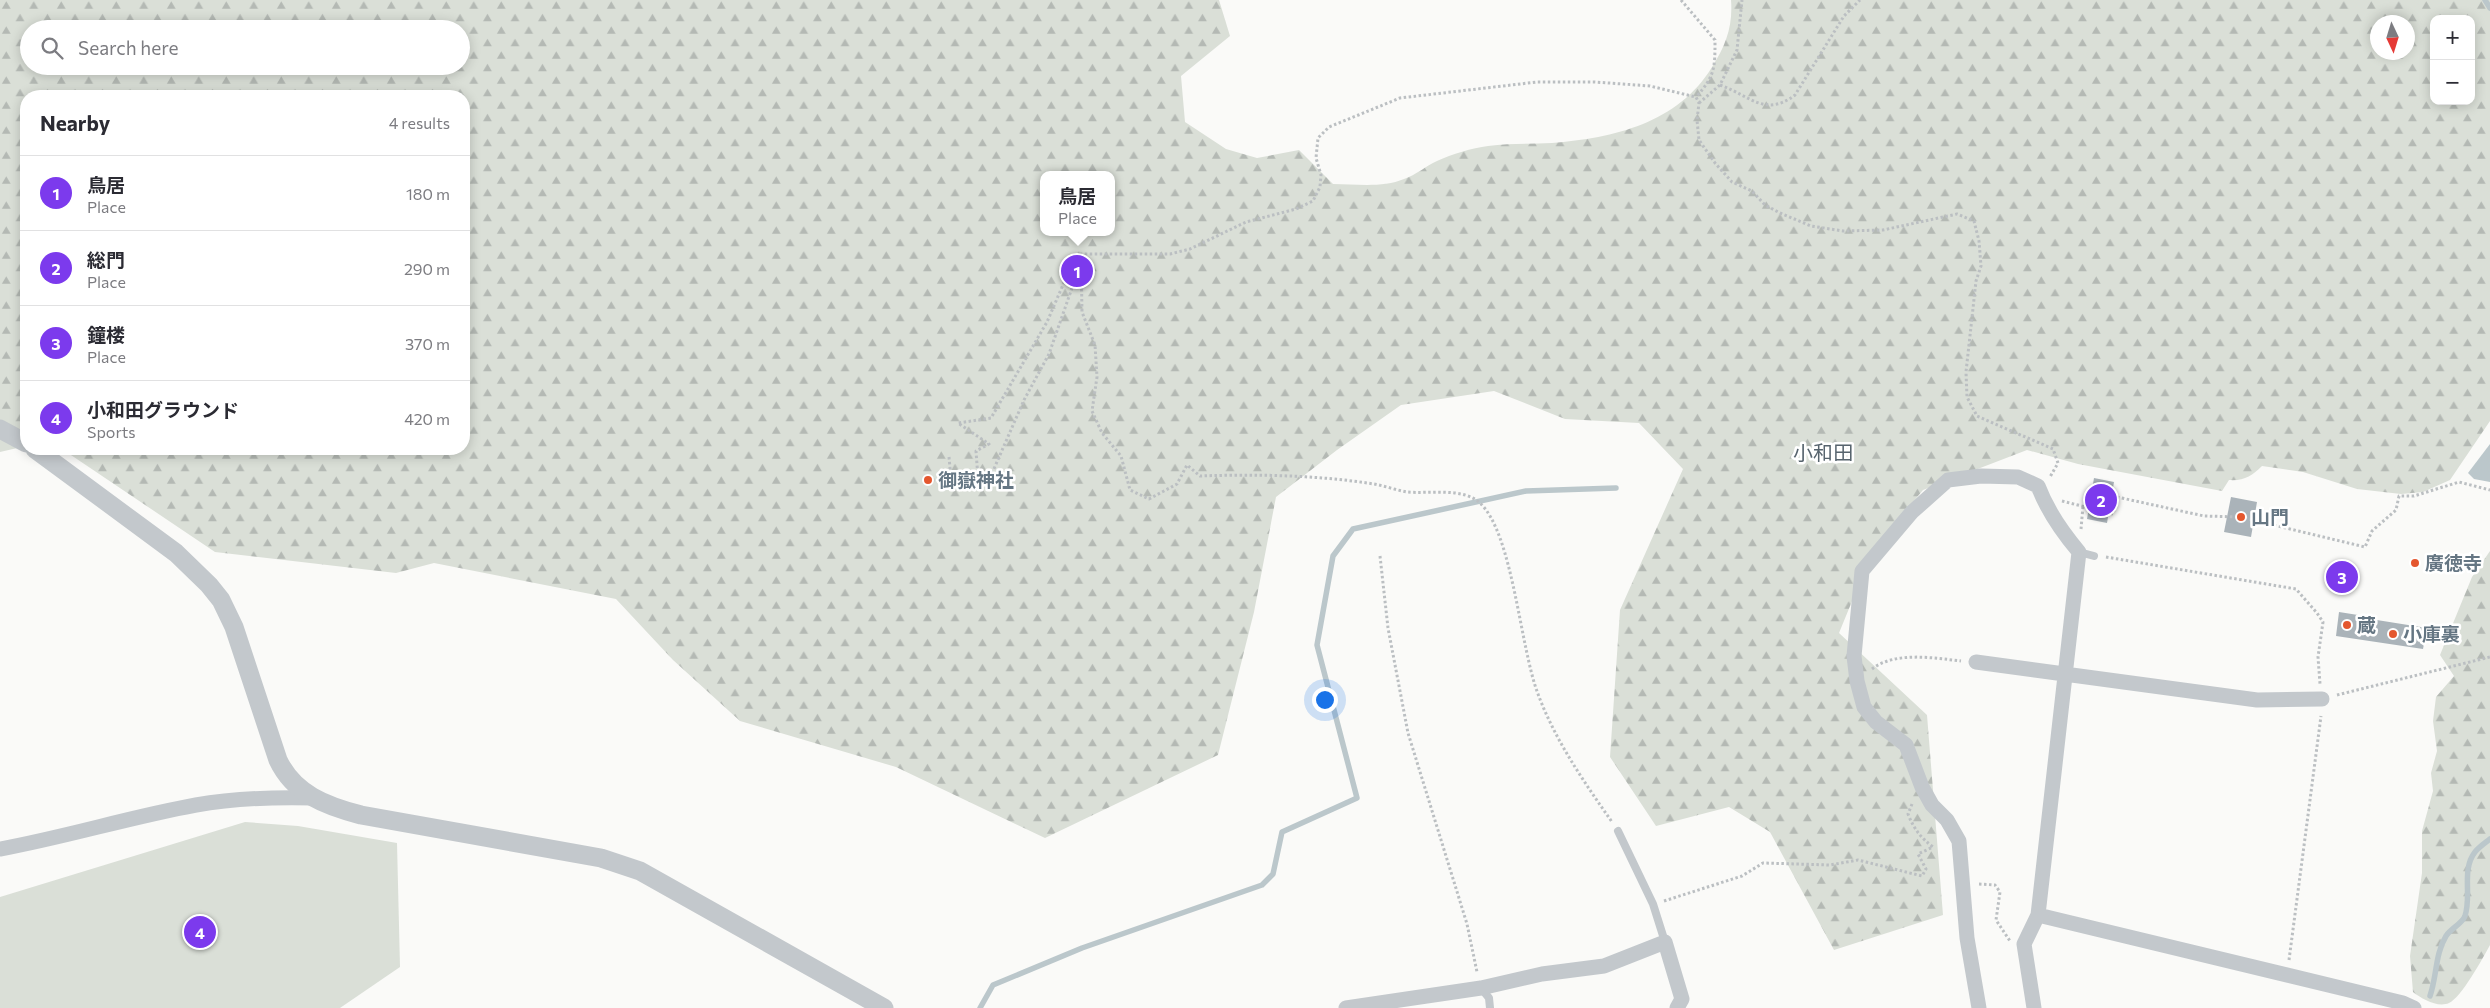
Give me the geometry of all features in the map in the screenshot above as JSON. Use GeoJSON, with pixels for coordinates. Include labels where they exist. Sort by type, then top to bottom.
{"type":"FeatureCollection","features":[{"type":"Feature","properties":{"kind":"street"},"geometry":{"type":"LineString","coordinates":[[0,429],[20,440]]}},
{"type":"Feature","properties":{"kind":"street"},"geometry":{"type":"LineString","coordinates":[[43,455],[176,552],[209,585],[221,600],[234,626],[269,737],[282,768],[293,784],[314,798],[361,815],[592,857],[631,868],[665,883],[884,1008]]}},
{"type":"Feature","properties":{"kind":"street"},"geometry":{"type":"LineString","coordinates":[[1979,1008],[1967,938],[1959,841],[1947,820],[1932,804],[1922,787],[1906,745],[1876,722],[1864,707],[1857,681],[1854,656],[1862,571],[1912,512],[1948,480],[1980,476],[2018,477],[2040,491],[2066,536],[2079,552],[2038,915],[2024,944],[2034,1008]]}},
{"type":"Feature","properties":{"kind":"street"},"geometry":{"type":"LineString","coordinates":[[1976,662],[2066,676],[2257,700],[2322,699]]}},
{"type":"Feature","properties":{"kind":"street"},"geometry":{"type":"LineString","coordinates":[[0,849],[78,834],[197,805],[263,798],[314,798]]}},
{"type":"Feature","properties":{"kind":"street"},"geometry":{"type":"LineString","coordinates":[[2038,915],[2403,1003],[2414,1008]]}},
{"type":"Feature","properties":{"kind":"street"},"geometry":{"type":"LineString","coordinates":[[1346,1008],[1480,988],[1542,974],[1604,966],[1664,942],[1682,999],[1677,1008]]}},
{"type":"Feature","properties":{"kind":"lane"},"geometry":{"type":"LineString","coordinates":[[2079,552],[2094,556]]}},
{"type":"Feature","properties":{"kind":"lane"},"geometry":{"type":"LineString","coordinates":[[1618,831],[1653,904],[1664,942]]}},
{"type":"Feature","properties":{"kind":"lane"},"geometry":{"type":"LineString","coordinates":[[1480,988],[1490,998],[1490,1008]]}},
{"type":"Feature","properties":{"kind":"path"},"geometry":{"type":"LineString","coordinates":[[1681,0],[1715,40],[1715,63],[1710,82],[1696,97]]}},
{"type":"Feature","properties":{"kind":"path"},"geometry":{"type":"LineString","coordinates":[[1699,103],[1720,85],[1737,50],[1742,0]]}},
{"type":"Feature","properties":{"kind":"path"},"geometry":{"type":"LineString","coordinates":[[1720,85],[1769,107],[1785,104],[1795,96],[1844,16],[1860,0]]}},
{"type":"Feature","properties":{"kind":"path"},"geometry":{"type":"LineString","coordinates":[[978,478],[976,451],[989,444],[958,422],[991,418],[1047,322],[1075,257],[1081,254],[1170,254],[1190,249],[1246,222],[1296,209],[1313,201],[1320,187],[1321,175],[1316,158],[1318,138],[1329,127],[1400,98],[1537,82],[1595,82],[1650,86],[1696,97],[1699,103],[1697,120],[1700,140],[1732,182],[1752,190],[1765,206],[1811,226],[1843,231],[1883,230],[1957,214],[1974,221],[1979,241],[1981,266],[1976,281],[1966,372],[1967,396],[1977,416],[2053,449],[2058,463],[2054,474],[2040,491],[2113,514],[2117,497],[2204,516],[2240,517],[2365,547],[2372,531],[2396,510],[2399,496],[2414,496],[2459,482],[2490,490]]}},
{"type":"Feature","properties":{"kind":"path"},"geometry":{"type":"LineString","coordinates":[[1081,254],[1082,312],[1096,345],[1097,377],[1092,411],[1102,433],[1121,456],[1130,490],[1150,498],[1177,484],[1187,465],[1200,476],[1238,475],[1373,484],[1405,492],[1465,496],[1479,502],[1490,515],[1501,540],[1521,633],[1538,694],[1577,769],[1618,831]]}},
{"type":"Feature","properties":{"kind":"path"},"geometry":{"type":"LineString","coordinates":[[932,480],[978,478],[993,471],[1024,400],[1049,354],[1081,262]]}},
{"type":"Feature","properties":{"kind":"path"},"geometry":{"type":"LineString","coordinates":[[949,457],[951,479]]}},
{"type":"Feature","properties":{"kind":"path"},"geometry":{"type":"LineString","coordinates":[[1380,556],[1388,628],[1408,733],[1467,924],[1480,988]]}},
{"type":"Feature","properties":{"kind":"path"},"geometry":{"type":"LineString","coordinates":[[2094,556],[2296,589],[2318,613],[2323,622],[2318,657],[2322,699],[2286,975]]}},
{"type":"Feature","properties":{"kind":"path"},"geometry":{"type":"LineString","coordinates":[[1857,681],[1881,662],[1929,656],[1976,662]]}},
{"type":"Feature","properties":{"kind":"path"},"geometry":{"type":"LineString","coordinates":[[2322,699],[2490,657]]}},
{"type":"Feature","properties":{"kind":"path"},"geometry":{"type":"LineString","coordinates":[[1653,904],[1742,876],[1763,863],[1830,865],[1858,860],[1922,876],[1926,869],[1918,854],[1933,847],[1918,836],[1908,814],[1911,805],[1919,800],[1932,804]]}},
{"type":"Feature","properties":{"kind":"path"},"geometry":{"type":"LineString","coordinates":[[1962,882],[1972,886],[1981,883],[1995,885],[2000,892],[1996,920],[2012,944],[2024,944]]}},
{"type":"Feature","properties":{"kind":"green space"},"geometry":{"type":"Polygon","coordinates":[[[0,0],[1219,0],[1230,36],[1181,76],[1185,122],[1226,149],[1257,158],[1299,150],[1333,184],[1369,185],[1396,182],[1413,175],[1437,161],[1469,150],[1496,145],[1552,143],[1598,137],[1621,132],[1663,114],[1681,102],[1698,86],[1717,59],[1730,27],[1731,0],[2490,0],[2490,421],[2450,480],[2423,492],[2401,494],[2357,489],[2303,472],[2262,466],[2255,473],[2247,477],[2239,480],[2229,480],[2222,491],[2078,464],[2027,450],[1923,490],[1873,550],[1839,633],[1927,715],[1943,915],[1834,950],[1770,832],[1729,807],[1656,826],[1610,757],[1620,610],[1683,469],[1639,423],[1565,419],[1494,391],[1401,405],[1337,450],[1276,497],[1254,612],[1218,755],[1045,838],[896,767],[740,721],[673,660],[616,599],[434,563],[396,573],[215,552],[71,455],[470,455],[470,90],[20,90],[20,447],[0,452],[0,0]]]}},
{"type":"Feature","properties":{"kind":"green space"},"geometry":{"type":"Polygon","coordinates":[[[2490,551],[2490,945],[2471,977],[2454,1000],[2445,1004],[2435,1004],[2413,992],[2410,956],[2422,873],[2422,831],[2433,791],[2431,773],[2437,751],[2433,721],[2436,697],[2454,676],[2440,655],[2472,577],[2490,551]]]}},
{"type":"Feature","properties":{"kind":"green space"},"geometry":{"type":"Polygon","coordinates":[[[245,822],[298,826],[397,843],[400,967],[340,1008],[0,1008],[0,897],[245,822]]]}},
{"type":"Feature","properties":{"kind":"shaded area"},"geometry":{"type":"Polygon","coordinates":[[[2490,444],[2490,482],[2474,479],[2468,473],[2490,444]]]}},
{"type":"Feature","properties":{"kind":"building"},"geometry":{"type":"Polygon","coordinates":[[[2094,478],[2114,482],[2107,523],[2087,519],[2094,478]]]}},
{"type":"Feature","properties":{"kind":"building","name":"山門"},"geometry":{"type":"Polygon","coordinates":[[[2231,497],[2257,502],[2251,537],[2224,532],[2231,497]]]}},
{"type":"Feature","properties":{"kind":"building"},"geometry":{"type":"Polygon","coordinates":[[[2336,568],[2350,571],[2348,585],[2333,583],[2336,568]]]}},
{"type":"Feature","properties":{"kind":"building","name":"小庫裏"},"geometry":{"type":"Polygon","coordinates":[[[2339,612],[2358,615],[2358,617],[2427,628],[2423,649],[2336,636],[2339,612]]]}},
{"type":"Feature","properties":{"kind":"waterway"},"geometry":{"type":"LineString","coordinates":[[2485,0],[2490,8]]}},
{"type":"Feature","properties":{"kind":"waterway"},"geometry":{"type":"LineString","coordinates":[[980,1008],[993,985],[1082,948],[1262,885],[1273,874],[1282,832],[1357,798],[1317,645],[1333,556],[1353,529],[1526,491],[1616,488]]}},
{"type":"Feature","properties":{"kind":"waterway"},"geometry":{"type":"LineString","coordinates":[[2430,996],[2442,943],[2448,933],[2465,916],[2471,859],[2477,850],[2490,839]]}},
{"type":"Feature","properties":{"kind":"place","name":"鳥居"},"geometry":{"type":"Point","coordinates":[1077,271]}},
{"type":"Feature","properties":{"kind":"place","name":"御嶽神社"},"geometry":{"type":"Point","coordinates":[928,480]}},
{"type":"Feature","properties":{"kind":"place","name":"総門"},"geometry":{"type":"Point","coordinates":[2101,500]}},
{"type":"Feature","properties":{"kind":"place","name":"山門"},"geometry":{"type":"Point","coordinates":[2241,517]}},
{"type":"Feature","properties":{"kind":"place","name":"廣徳寺"},"geometry":{"type":"Point","coordinates":[2415,563]}},
{"type":"Feature","properties":{"kind":"place","name":"鐘楼"},"geometry":{"type":"Point","coordinates":[2342,577]}},
{"type":"Feature","properties":{"kind":"place","name":"蔵"},"geometry":{"type":"Point","coordinates":[2347,625]}},
{"type":"Feature","properties":{"kind":"place","name":"小庫裏"},"geometry":{"type":"Point","coordinates":[2393,634]}},
{"type":"Feature","properties":{"kind":"place","name":"小和田グラウンド"},"geometry":{"type":"Point","coordinates":[200,932]}},
{"type":"Feature","properties":{"kind":"district","name":"小和田"},"geometry":{"type":"Point","coordinates":[1823,453]}}]}
